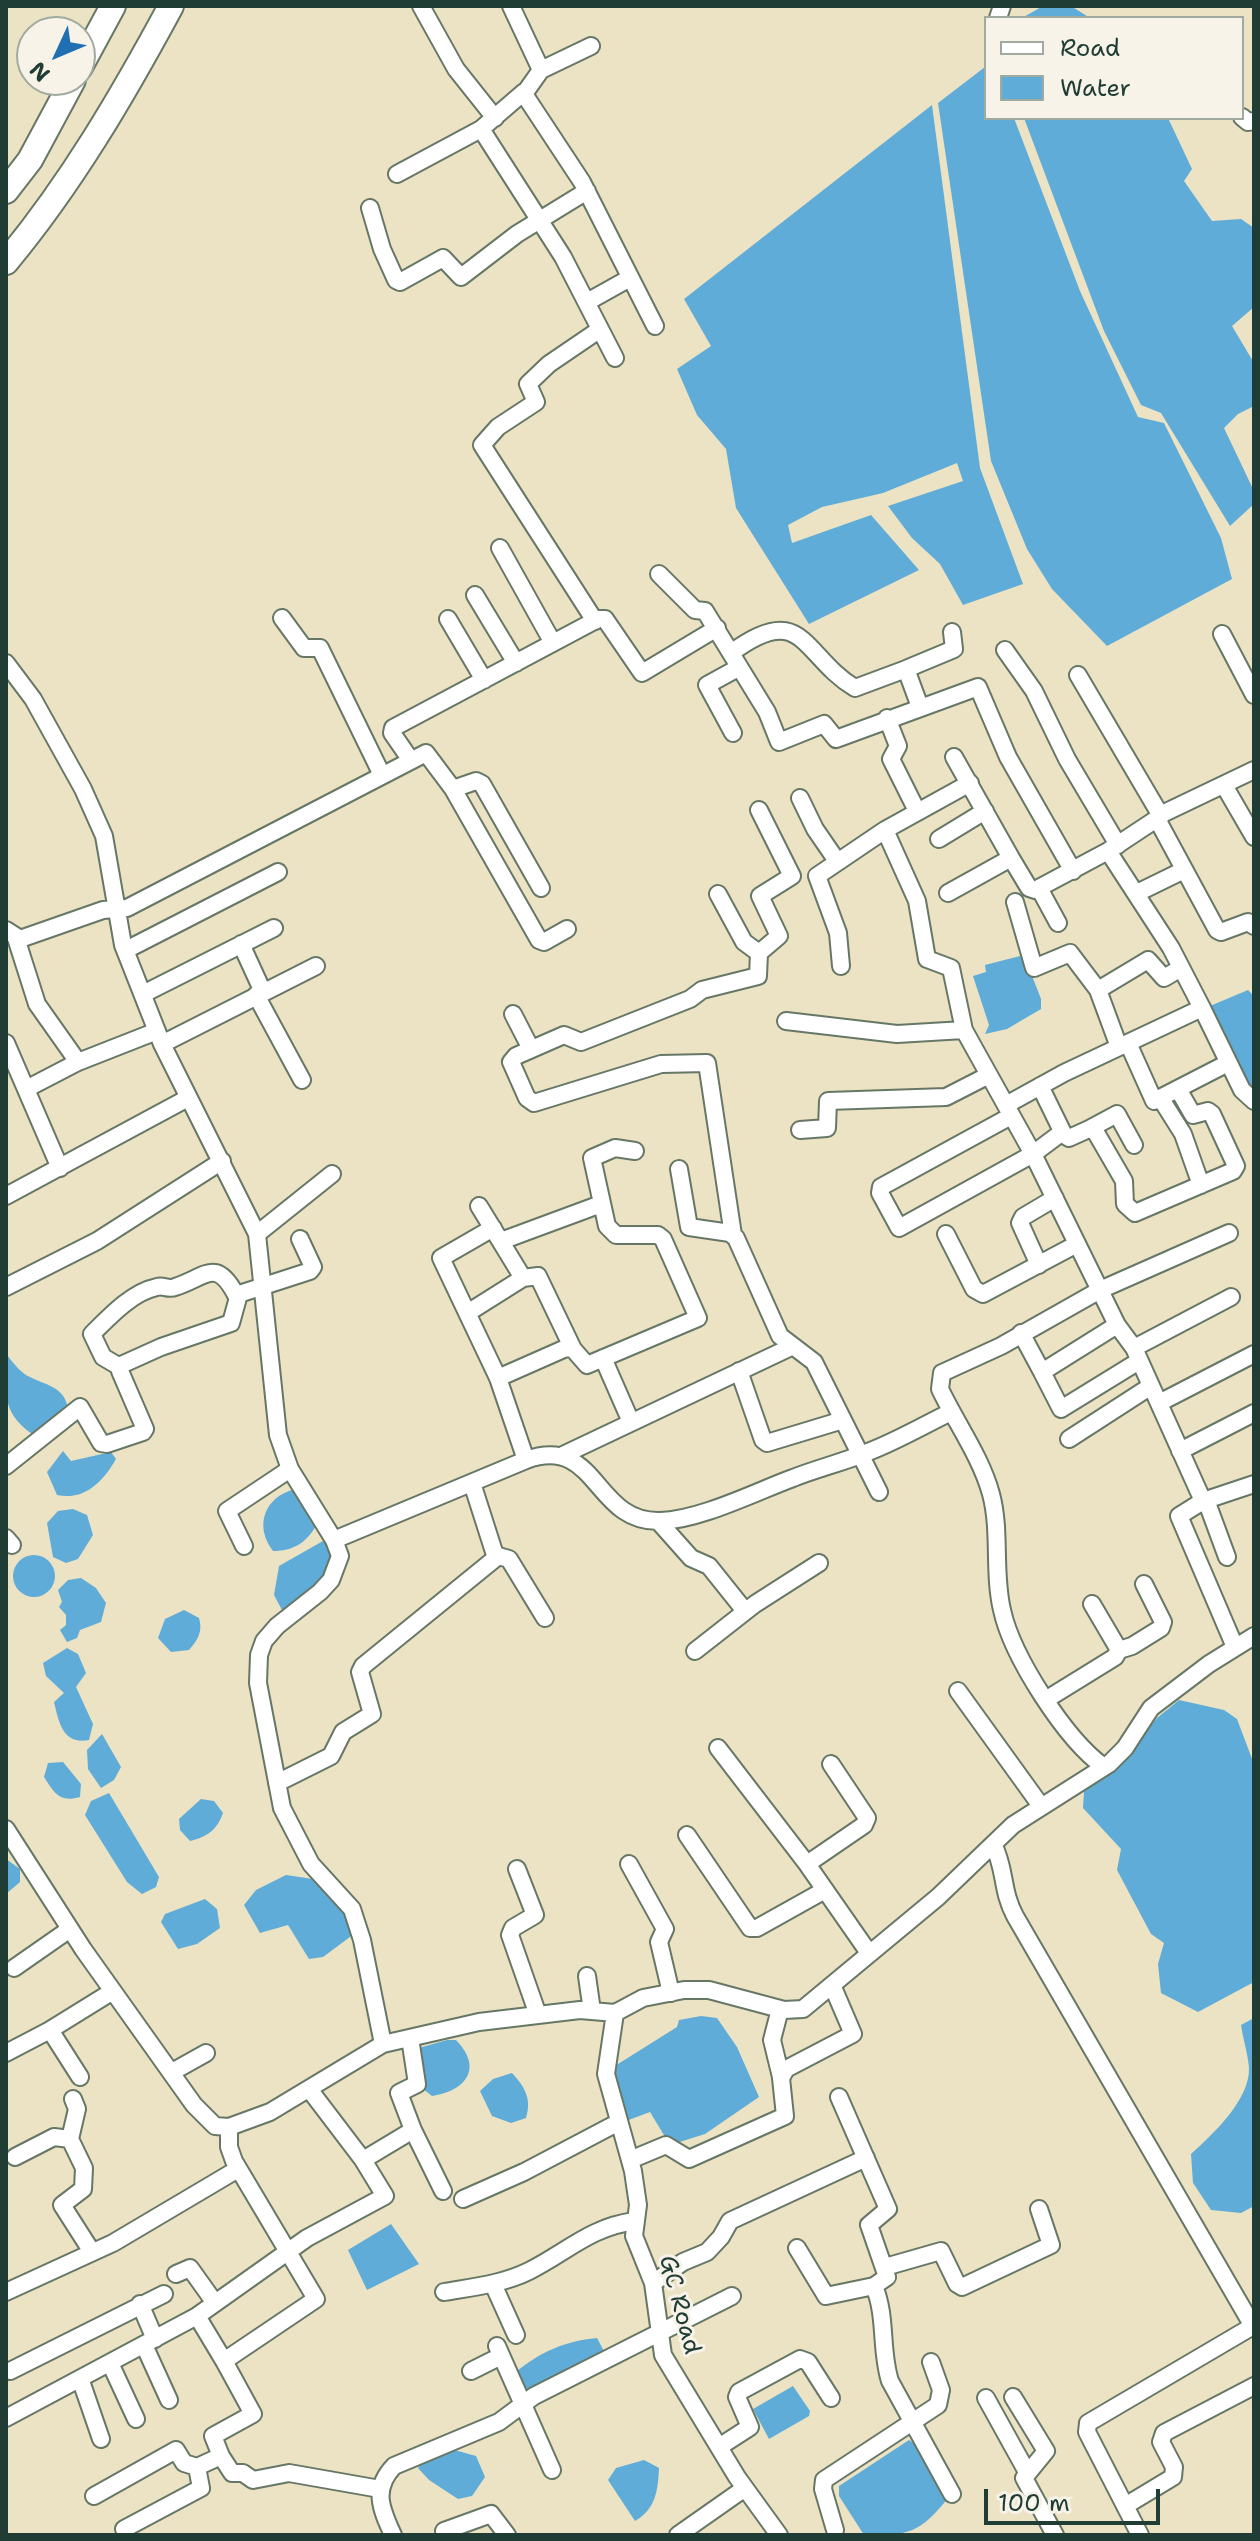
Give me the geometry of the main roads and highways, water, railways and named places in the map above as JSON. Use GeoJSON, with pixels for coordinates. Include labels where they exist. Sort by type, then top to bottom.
{"type":"FeatureCollection","features":[{"type":"Feature","properties":{"kind":"highway"},"geometry":{"type":"LineString","coordinates":[[96,37],[113,6]]}},
{"type":"Feature","properties":{"kind":"highway"},"geometry":{"type":"LineString","coordinates":[[6,262],[55,197],[105,120],[171,6]]}},
{"type":"Feature","properties":{"kind":"highway"},"geometry":{"type":"LineString","coordinates":[[9,187],[63,96]]}},
{"type":"Feature","properties":{"kind":"water"},"geometry":{"type":"Polygon","coordinates":[[[1043,6],[1071,6],[1087,16],[1026,16],[1043,6]]]}},
{"type":"Feature","properties":{"kind":"water"},"geometry":{"type":"Polygon","coordinates":[[[984,68],[984,120],[1015,120],[1080,291],[1138,417],[1164,423],[1221,538],[1232,579],[1107,646],[1052,589],[1027,549],[991,461],[938,103],[984,68]]]}},
{"type":"Feature","properties":{"kind":"water"},"geometry":{"type":"Polygon","coordinates":[[[932,105],[980,468],[1023,584],[963,605],[940,564],[912,538],[888,506],[963,481],[957,463],[883,493],[822,507],[788,525],[792,543],[871,515],[919,570],[809,624],[736,508],[726,449],[697,415],[677,369],[711,346],[684,299],[932,105]]]}},
{"type":"Feature","properties":{"kind":"water"},"geometry":{"type":"Polygon","coordinates":[[[1025,120],[1169,120],[1192,169],[1184,181],[1212,221],[1241,219],[1254,228],[1254,307],[1232,326],[1254,363],[1254,406],[1238,414],[1224,428],[1254,491],[1254,504],[1230,526],[1161,413],[1141,405],[1104,331],[1025,120]]]}},
{"type":"Feature","properties":{"kind":"water"},"geometry":{"type":"Polygon","coordinates":[[[1024,955],[1041,999],[1041,1009],[1007,1029],[985,1034],[989,1025],[973,976],[986,972],[985,965],[1024,955]]]}},
{"type":"Feature","properties":{"kind":"water"},"geometry":{"type":"Polygon","coordinates":[[[1248,990],[1254,996],[1254,1090],[1245,1085],[1210,1006],[1248,990]]]}},
{"type":"Feature","properties":{"kind":"water"},"geometry":{"type":"Polygon","coordinates":[[[6,1354],[23,1373],[60,1393],[69,1414],[32,1434],[22,1425],[14,1417],[7,1399],[6,1354]]]}},
{"type":"Feature","properties":{"kind":"water"},"geometry":{"type":"Polygon","coordinates":[[[63,1451],[71,1461],[111,1452],[116,1459],[92,1488],[76,1495],[57,1495],[47,1472],[63,1451]]]}},
{"type":"Feature","properties":{"kind":"water"},"geometry":{"type":"Polygon","coordinates":[[[295,1489],[316,1526],[298,1545],[273,1551],[264,1532],[265,1514],[276,1499],[295,1489]]]}},
{"type":"Feature","properties":{"kind":"water"},"geometry":{"type":"Polygon","coordinates":[[[73,1509],[87,1515],[93,1535],[78,1559],[66,1563],[53,1557],[47,1523],[58,1511],[73,1509]]]}},
{"type":"Feature","properties":{"kind":"water"},"geometry":{"type":"Polygon","coordinates":[[[323,1541],[334,1545],[338,1562],[298,1609],[282,1610],[274,1595],[279,1566],[323,1541]]]}},
{"type":"Feature","properties":{"kind":"water"},"geometry":{"type":"Polygon","coordinates":[[[34,1555],[49,1561],[55,1576],[49,1591],[34,1597],[19,1591],[13,1576],[19,1561],[34,1555]]]}},
{"type":"Feature","properties":{"kind":"water"},"geometry":{"type":"Polygon","coordinates":[[[81,1578],[96,1588],[106,1603],[101,1622],[80,1630],[77,1638],[67,1642],[60,1630],[66,1625],[66,1615],[59,1607],[62,1602],[58,1590],[68,1580],[81,1578]]]}},
{"type":"Feature","properties":{"kind":"water"},"geometry":{"type":"Polygon","coordinates":[[[184,1610],[199,1618],[199,1635],[189,1650],[171,1652],[158,1638],[165,1619],[184,1610]]]}},
{"type":"Feature","properties":{"kind":"water"},"geometry":{"type":"Polygon","coordinates":[[[67,1648],[78,1654],[86,1673],[76,1687],[93,1724],[89,1740],[73,1739],[64,1731],[54,1702],[64,1693],[46,1676],[43,1663],[67,1648]]]}},
{"type":"Feature","properties":{"kind":"water"},"geometry":{"type":"Polygon","coordinates":[[[1179,1700],[1224,1710],[1237,1719],[1254,1764],[1254,1982],[1198,2012],[1161,1993],[1158,1964],[1164,1943],[1151,1934],[1117,1870],[1121,1849],[1083,1808],[1084,1791],[1125,1757],[1157,1718],[1179,1700]]]}},
{"type":"Feature","properties":{"kind":"water"},"geometry":{"type":"Polygon","coordinates":[[[102,1734],[121,1767],[114,1780],[101,1788],[88,1769],[87,1750],[102,1734]]]}},
{"type":"Feature","properties":{"kind":"water"},"geometry":{"type":"Polygon","coordinates":[[[63,1762],[81,1784],[80,1797],[62,1798],[44,1777],[48,1763],[63,1762]]]}},
{"type":"Feature","properties":{"kind":"water"},"geometry":{"type":"Polygon","coordinates":[[[109,1793],[159,1877],[156,1887],[142,1894],[127,1882],[85,1815],[91,1801],[109,1793]]]}},
{"type":"Feature","properties":{"kind":"water"},"geometry":{"type":"Polygon","coordinates":[[[201,1799],[214,1801],[223,1813],[211,1832],[190,1841],[180,1830],[179,1819],[201,1799]]]}},
{"type":"Feature","properties":{"kind":"water"},"geometry":{"type":"Polygon","coordinates":[[[6,1859],[20,1869],[20,1882],[6,1894],[6,1859]]]}},
{"type":"Feature","properties":{"kind":"water"},"geometry":{"type":"Polygon","coordinates":[[[286,1875],[313,1879],[343,1910],[354,1934],[323,1957],[309,1959],[288,1925],[260,1933],[244,1905],[256,1890],[286,1875]]]}},
{"type":"Feature","properties":{"kind":"water"},"geometry":{"type":"Polygon","coordinates":[[[205,1899],[217,1909],[220,1928],[197,1944],[178,1949],[161,1922],[165,1914],[205,1899]]]}},
{"type":"Feature","properties":{"kind":"water"},"geometry":{"type":"Polygon","coordinates":[[[701,2016],[717,2018],[737,2047],[759,2097],[705,2134],[670,2145],[650,2112],[626,2121],[610,2069],[677,2027],[679,2020],[701,2016]]]}},
{"type":"Feature","properties":{"kind":"water"},"geometry":{"type":"Polygon","coordinates":[[[1254,2018],[1254,2206],[1241,2213],[1211,2210],[1193,2183],[1191,2154],[1228,2116],[1243,2092],[1249,2068],[1241,2025],[1254,2018]]]}},
{"type":"Feature","properties":{"kind":"water"},"geometry":{"type":"Polygon","coordinates":[[[456,2040],[469,2060],[467,2077],[454,2089],[432,2096],[423,2089],[416,2057],[422,2047],[456,2040]]]}},
{"type":"Feature","properties":{"kind":"water"},"geometry":{"type":"Polygon","coordinates":[[[512,2073],[524,2088],[528,2105],[526,2118],[511,2123],[492,2116],[480,2091],[493,2079],[512,2073]]]}},
{"type":"Feature","properties":{"kind":"water"},"geometry":{"type":"Polygon","coordinates":[[[391,2224],[419,2264],[367,2290],[348,2250],[391,2224]]]}},
{"type":"Feature","properties":{"kind":"water"},"geometry":{"type":"Polygon","coordinates":[[[597,2338],[605,2353],[528,2394],[518,2385],[516,2372],[534,2359],[564,2345],[597,2338]]]}},
{"type":"Feature","properties":{"kind":"water"},"geometry":{"type":"Polygon","coordinates":[[[793,2386],[810,2411],[809,2416],[769,2439],[753,2409],[793,2386]]]}},
{"type":"Feature","properties":{"kind":"water"},"geometry":{"type":"Polygon","coordinates":[[[909,2440],[919,2446],[949,2497],[930,2519],[912,2530],[864,2535],[839,2496],[839,2486],[909,2440]]]}},
{"type":"Feature","properties":{"kind":"water"},"geometry":{"type":"Polygon","coordinates":[[[451,2449],[476,2456],[485,2477],[472,2496],[458,2499],[429,2480],[418,2468],[423,2460],[451,2449]]]}},
{"type":"Feature","properties":{"kind":"water"},"geometry":{"type":"Polygon","coordinates":[[[644,2460],[659,2468],[658,2484],[652,2505],[635,2521],[608,2480],[616,2468],[644,2460]]]}}]}
